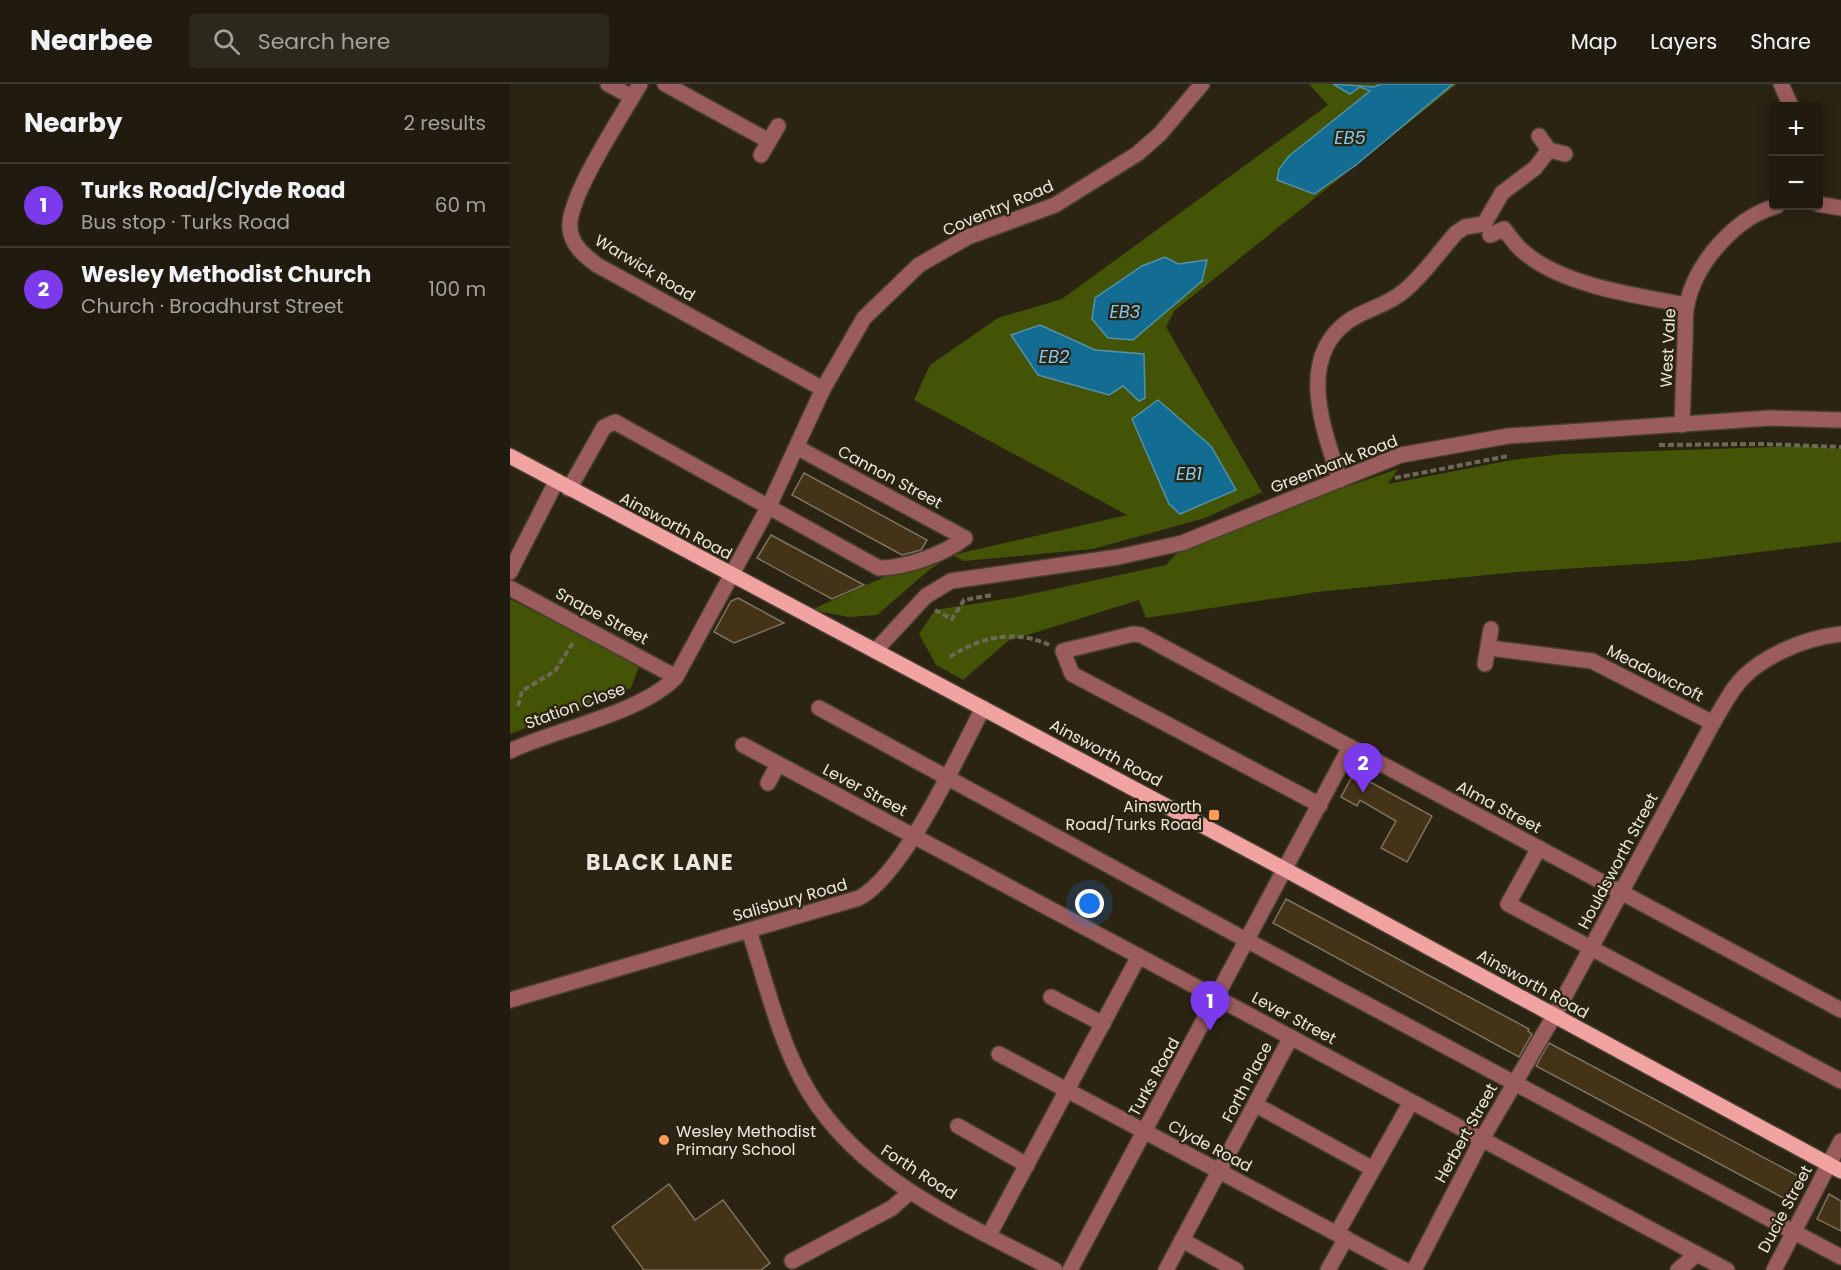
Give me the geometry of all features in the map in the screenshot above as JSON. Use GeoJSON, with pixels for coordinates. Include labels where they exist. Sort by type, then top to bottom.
{"type":"FeatureCollection","features":[{"type":"Feature","properties":{"kind":"main road","name":"Ainsworth Road"},"geometry":{"type":"LineString","coordinates":[[510,456],[732,577],[1286,870],[1835,1168]]}},
{"type":"Feature","properties":{"kind":"street"},"geometry":{"type":"LineString","coordinates":[[608,84],[636,91]]}},
{"type":"Feature","properties":{"kind":"street"},"geometry":{"type":"LineString","coordinates":[[665,84],[769,141]]}},
{"type":"Feature","properties":{"kind":"street","name":"Coventry Road"},"geometry":{"type":"LineString","coordinates":[[732,577],[798,448],[823,389],[864,318],[919,265],[968,237],[1055,205],[1127,159],[1160,134],[1202,84]]}},
{"type":"Feature","properties":{"kind":"street"},"geometry":{"type":"LineString","coordinates":[[1781,84],[1789,102]]}},
{"type":"Feature","properties":{"kind":"street","name":"Warwick Road"},"geometry":{"type":"LineString","coordinates":[[636,91],[578,194],[570,214],[570,230],[575,244],[583,255],[597,265],[823,389]]}},
{"type":"Feature","properties":{"kind":"street"},"geometry":{"type":"LineString","coordinates":[[761,155],[778,126]]}},
{"type":"Feature","properties":{"kind":"street"},"geometry":{"type":"LineString","coordinates":[[1539,136],[1549,150],[1565,154]]}},
{"type":"Feature","properties":{"kind":"street"},"geometry":{"type":"LineString","coordinates":[[1489,235],[1502,193],[1535,168],[1549,150]]}},
{"type":"Feature","properties":{"kind":"street"},"geometry":{"type":"LineString","coordinates":[[1823,205],[1841,208]]}},
{"type":"Feature","properties":{"kind":"street","name":"West Vale"},"geometry":{"type":"LineString","coordinates":[[1682,425],[1687,305],[1710,258],[1726,238],[1744,221],[1769,208]]}},
{"type":"Feature","properties":{"kind":"street"},"geometry":{"type":"LineString","coordinates":[[1340,480],[1323,430],[1317,387],[1321,355],[1327,344],[1351,319],[1403,292],[1456,233],[1465,227],[1489,235],[1504,229],[1525,254],[1555,272],[1614,290],[1687,305]]}},
{"type":"Feature","properties":{"kind":"street","name":"Greenbank Road"},"geometry":{"type":"LineString","coordinates":[[875,651],[926,596],[951,581],[1118,557],[1182,543],[1401,455],[1508,436],[1770,418],[1841,420]]}},
{"type":"Feature","properties":{"kind":"street"},"geometry":{"type":"LineString","coordinates":[[510,572],[563,485],[604,427],[615,422],[769,506]]}},
{"type":"Feature","properties":{"kind":"street","name":"Cannon Street"},"geometry":{"type":"LineString","coordinates":[[769,506],[879,568],[892,568],[952,547],[965,538],[798,448]]}},
{"type":"Feature","properties":{"kind":"street","name":"Station Close"},"geometry":{"type":"LineString","coordinates":[[510,751],[538,738],[630,706],[667,686],[676,677],[732,577]]}},
{"type":"Feature","properties":{"kind":"street","name":"Snape Street"},"geometry":{"type":"LineString","coordinates":[[510,588],[676,677]]}},
{"type":"Feature","properties":{"kind":"street"},"geometry":{"type":"LineString","coordinates":[[1485,664],[1491,629]]}},
{"type":"Feature","properties":{"kind":"street","name":"Alma Street"},"geometry":{"type":"LineString","coordinates":[[1063,651],[1133,634],[1141,635],[1841,1010]]}},
{"type":"Feature","properties":{"kind":"street","name":"Meadowcroft"},"geometry":{"type":"LineString","coordinates":[[1489,648],[1592,661],[1713,723],[1736,686],[1761,663],[1808,641],[1841,634]]}},
{"type":"Feature","properties":{"kind":"street"},"geometry":{"type":"LineString","coordinates":[[1063,651],[1072,674],[1320,805]]}},
{"type":"Feature","properties":{"kind":"street"},"geometry":{"type":"LineString","coordinates":[[819,708],[1248,941],[1841,1257]]}},
{"type":"Feature","properties":{"kind":"street","name":"Salisbury Road"},"geometry":{"type":"LineString","coordinates":[[510,1000],[859,898],[872,891],[883,880],[914,836],[983,708]]}},
{"type":"Feature","properties":{"kind":"street","name":"Houldsworth Street"},"geometry":{"type":"LineString","coordinates":[[1554,1016],[1713,723]]}},
{"type":"Feature","properties":{"kind":"street","name":"Lever Street"},"geometry":{"type":"LineString","coordinates":[[743,745],[1727,1270]]}},
{"type":"Feature","properties":{"kind":"street","name":"Turks Road"},"geometry":{"type":"LineString","coordinates":[[1072,1269],[1350,747]]}},
{"type":"Feature","properties":{"kind":"street"},"geometry":{"type":"LineString","coordinates":[[768,783],[778,764]]}},
{"type":"Feature","properties":{"kind":"street"},"geometry":{"type":"LineString","coordinates":[[1539,848],[1508,904],[1841,1081]]}},
{"type":"Feature","properties":{"kind":"street","name":"Forth Road"},"geometry":{"type":"LineString","coordinates":[[749,931],[791,1057],[816,1104],[860,1154],[910,1192],[1055,1270]]}},
{"type":"Feature","properties":{"kind":"street"},"geometry":{"type":"LineString","coordinates":[[989,1235],[1139,956]]}},
{"type":"Feature","properties":{"kind":"street"},"geometry":{"type":"LineString","coordinates":[[1051,998],[1103,1024]]}},
{"type":"Feature","properties":{"kind":"street","name":"Herbert Street"},"geometry":{"type":"LineString","coordinates":[[1414,1270],[1482,1139],[1554,1016]]}},
{"type":"Feature","properties":{"kind":"street","name":"Forth Place"},"geometry":{"type":"LineString","coordinates":[[1166,1270],[1291,1037]]}},
{"type":"Feature","properties":{"kind":"street","name":"Clyde Road"},"geometry":{"type":"LineString","coordinates":[[999,1054],[1405,1270]]}},
{"type":"Feature","properties":{"kind":"street"},"geometry":{"type":"LineString","coordinates":[[1328,1270],[1373,1169],[1411,1102]]}},
{"type":"Feature","properties":{"kind":"street"},"geometry":{"type":"LineString","coordinates":[[1256,1105],[1373,1169]]}},
{"type":"Feature","properties":{"kind":"street"},"geometry":{"type":"LineString","coordinates":[[958,1126],[1027,1165]]}},
{"type":"Feature","properties":{"kind":"street","name":"Ducie Street"},"geometry":{"type":"LineString","coordinates":[[1774,1270],[1794,1232],[1835,1168],[1841,1141]]}},
{"type":"Feature","properties":{"kind":"street"},"geometry":{"type":"LineString","coordinates":[[792,1261],[892,1208],[910,1192]]}},
{"type":"Feature","properties":{"kind":"street"},"geometry":{"type":"LineString","coordinates":[[1182,1240],[1236,1270]]}},
{"type":"Feature","properties":{"kind":"street"},"geometry":{"type":"LineString","coordinates":[[1678,1270],[1697,1254]]}},
{"type":"Feature","properties":{"kind":"path"},"geometry":{"type":"LineString","coordinates":[[1649,445],[1763,444],[1841,447]]}},
{"type":"Feature","properties":{"kind":"path"},"geometry":{"type":"LineString","coordinates":[[1392,478],[1514,455]]}},
{"type":"Feature","properties":{"kind":"path"},"geometry":{"type":"LineString","coordinates":[[952,619],[964,600],[998,593]]}},
{"type":"Feature","properties":{"kind":"path"},"geometry":{"type":"LineString","coordinates":[[518,706],[522,691],[555,671],[581,626]]}},
{"type":"Feature","properties":{"kind":"path"},"geometry":{"type":"LineString","coordinates":[[950,657],[968,646],[997,637],[1020,636],[1038,640],[1063,651]]}},
{"type":"Feature","properties":{"kind":"green space"},"geometry":{"type":"Polygon","coordinates":[[[1309,84],[1457,84],[1174,311],[1166,327],[1262,492],[1205,518],[1093,549],[964,561],[952,555],[1127,515],[914,400],[930,365],[998,318],[1062,299],[1328,105],[1309,84]]]}},
{"type":"Feature","properties":{"kind":"green space"},"geometry":{"type":"Polygon","coordinates":[[[1806,446],[1841,449],[1841,542],[1687,561],[1517,572],[1317,592],[1146,618],[1139,600],[1008,641],[963,680],[936,665],[919,634],[935,610],[1017,597],[1166,565],[1178,552],[1334,491],[1398,469],[1388,484],[1512,460],[1563,454],[1806,446]]]}},
{"type":"Feature","properties":{"kind":"green space"},"geometry":{"type":"Polygon","coordinates":[[[952,555],[929,570],[877,615],[849,617],[811,610],[913,564],[952,555]]]}},
{"type":"Feature","properties":{"kind":"green space"},"geometry":{"type":"Polygon","coordinates":[[[510,599],[640,664],[631,688],[510,734],[510,599]]]}},
{"type":"Feature","properties":{"kind":"water","name":"EB5"},"geometry":{"type":"Polygon","coordinates":[[[1333,84],[1374,87],[1381,84],[1453,84],[1356,165],[1314,194],[1277,180],[1279,169],[1289,156],[1370,91],[1360,87],[1350,94],[1333,84]]]}},
{"type":"Feature","properties":{"kind":"water","name":"EB3"},"geometry":{"type":"Polygon","coordinates":[[[1165,257],[1178,264],[1207,260],[1202,281],[1133,340],[1108,338],[1092,319],[1095,298],[1142,266],[1165,257]]]}},
{"type":"Feature","properties":{"kind":"water","name":"EB2"},"geometry":{"type":"Polygon","coordinates":[[[1040,325],[1095,350],[1144,354],[1145,398],[1139,401],[1123,386],[1109,395],[1038,375],[1011,335],[1040,325]]]}},
{"type":"Feature","properties":{"kind":"water","name":"EB1"},"geometry":{"type":"Polygon","coordinates":[[[1158,400],[1211,446],[1236,490],[1180,514],[1169,504],[1132,419],[1158,400]]]}},
{"type":"Feature","properties":{"kind":"building"},"geometry":{"type":"Polygon","coordinates":[[[804,473],[927,540],[921,550],[902,555],[792,495],[804,473]]]}},
{"type":"Feature","properties":{"kind":"building"},"geometry":{"type":"Polygon","coordinates":[[[771,535],[864,585],[832,599],[757,558],[771,535]]]}},
{"type":"Feature","properties":{"kind":"building"},"geometry":{"type":"Polygon","coordinates":[[[738,598],[784,623],[734,643],[714,632],[731,601],[738,598]]]}},
{"type":"Feature","properties":{"kind":"building"},"geometry":{"type":"Polygon","coordinates":[[[1354,773],[1432,816],[1407,862],[1381,848],[1396,821],[1360,800],[1357,806],[1341,797],[1354,773]]]}},
{"type":"Feature","properties":{"kind":"building"},"geometry":{"type":"Polygon","coordinates":[[[1286,899],[1529,1029],[1528,1031],[1532,1034],[1519,1057],[1273,923],[1286,899]]]}},
{"type":"Feature","properties":{"kind":"building"},"geometry":{"type":"Polygon","coordinates":[[[1549,1043],[1802,1178],[1789,1201],[1536,1066],[1549,1043]]]}},
{"type":"Feature","properties":{"kind":"building"},"geometry":{"type":"Polygon","coordinates":[[[669,1184],[695,1220],[723,1200],[770,1263],[761,1270],[644,1270],[612,1227],[669,1184]]]}},
{"type":"Feature","properties":{"kind":"building"},"geometry":{"type":"Polygon","coordinates":[[[1829,1194],[1841,1201],[1841,1231],[1817,1219],[1829,1194]]]}},
{"type":"Feature","properties":{"kind":"place","name":"Wesley Methodist Church"},"geometry":{"type":"Point","coordinates":[1363,793]}},
{"type":"Feature","properties":{"kind":"place","name":"Ainsworth Road/Turks Road"},"geometry":{"type":"Point","coordinates":[1214,815]}},
{"type":"Feature","properties":{"kind":"place","name":"Turks Road/Clyde Road"},"geometry":{"type":"Point","coordinates":[1210,1031]}},
{"type":"Feature","properties":{"kind":"place","name":"Wesley Methodist Primary School"},"geometry":{"type":"Point","coordinates":[664,1140]}},
{"type":"Feature","properties":{"kind":"district","name":"BLACK LANE"},"geometry":{"type":"Point","coordinates":[660,862]}}]}
